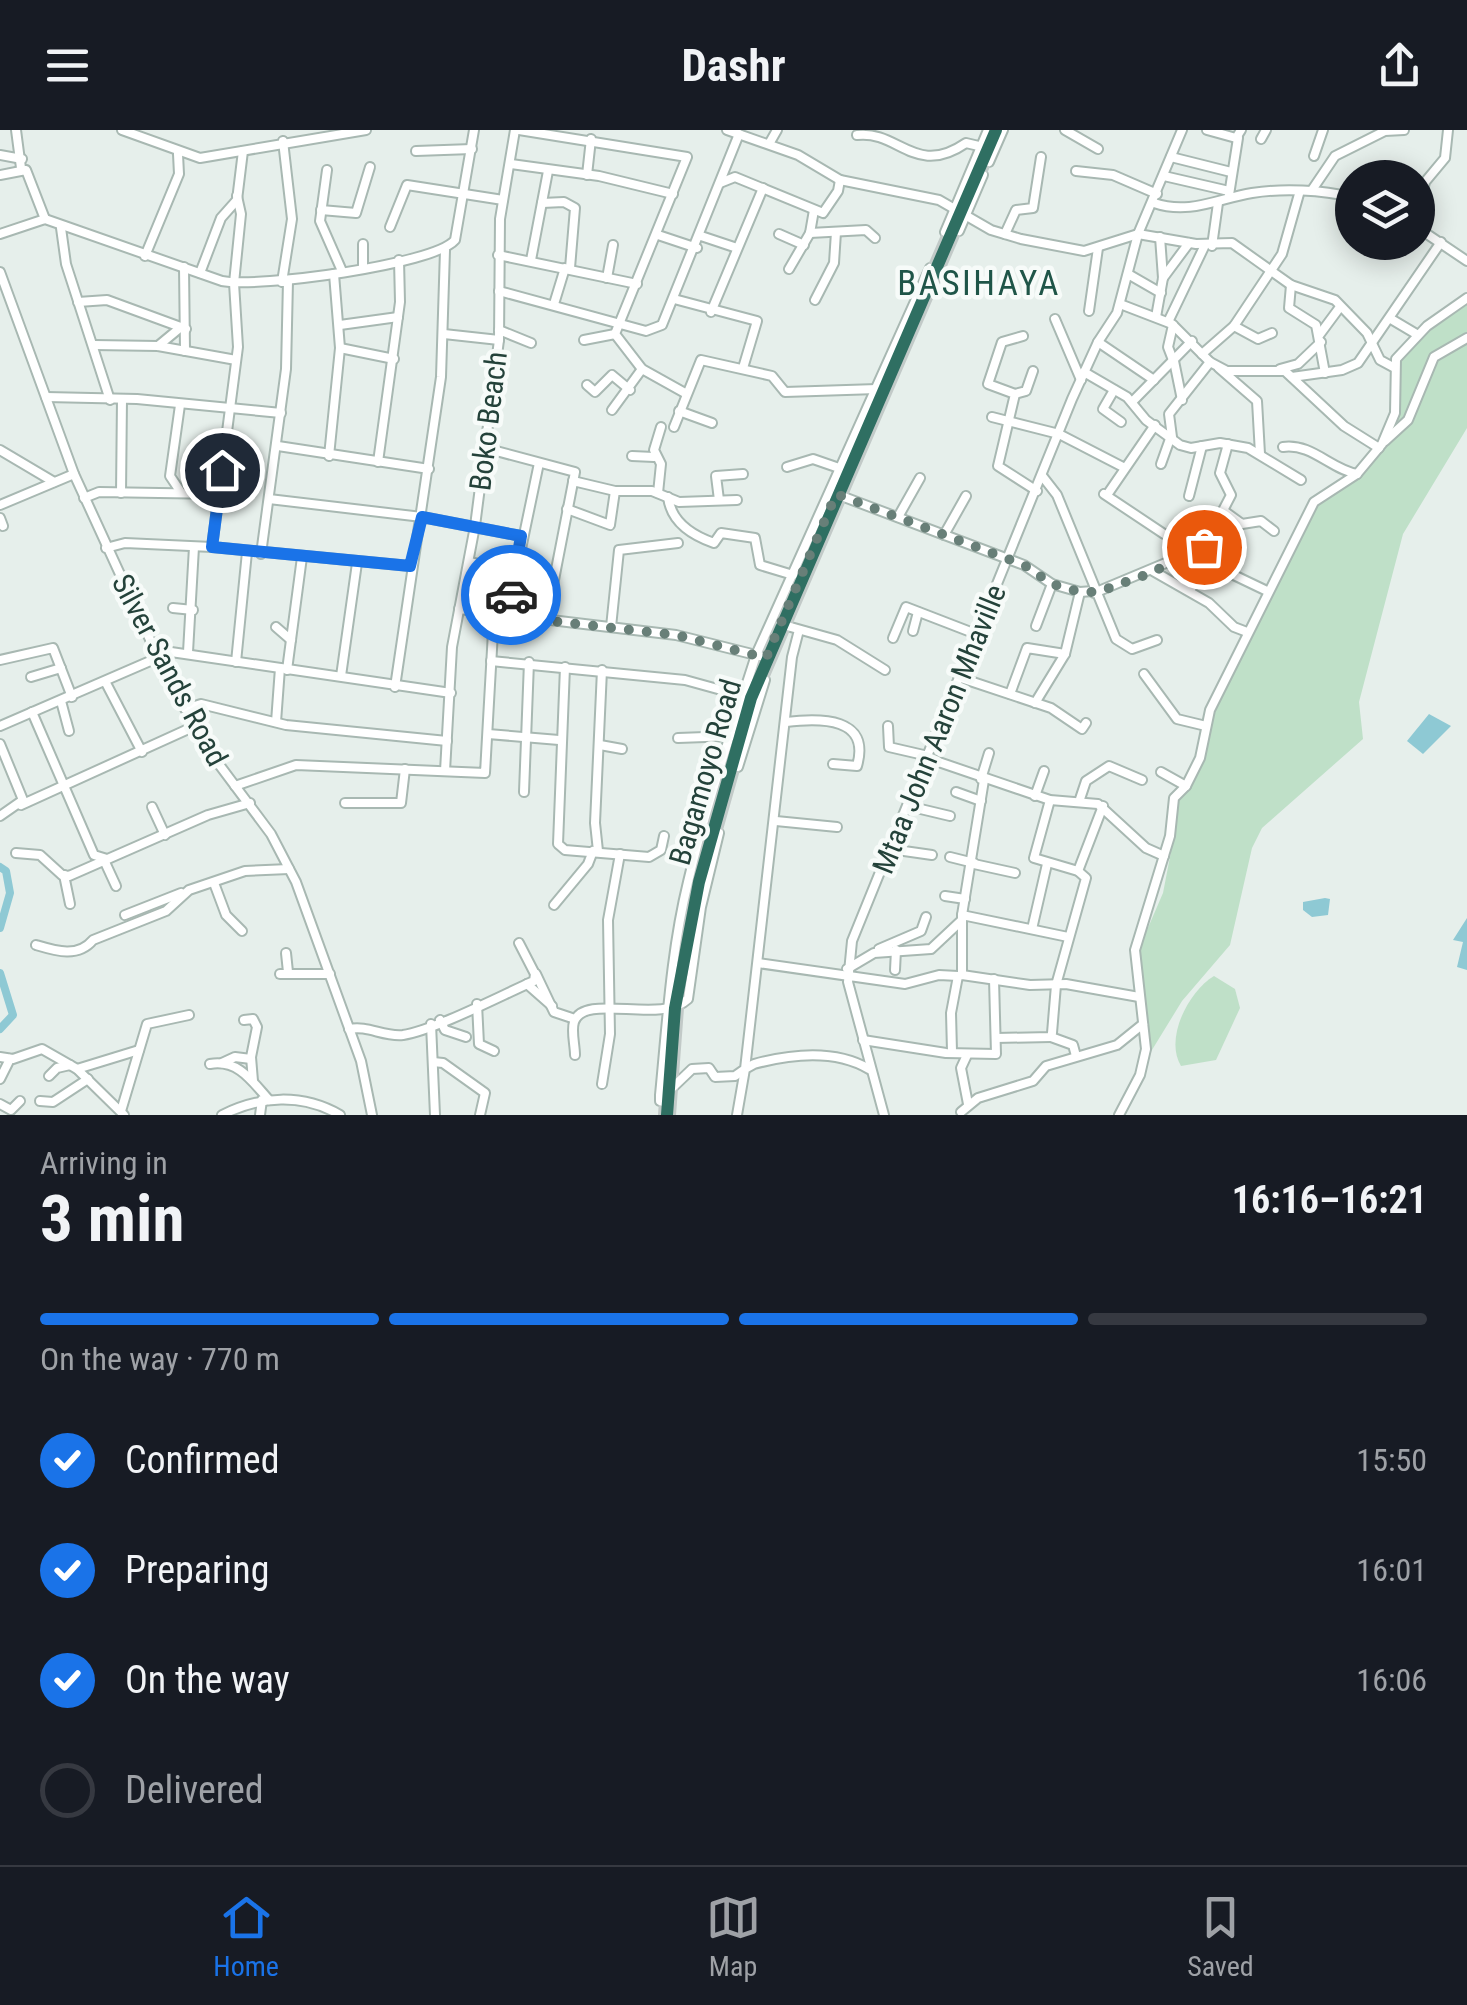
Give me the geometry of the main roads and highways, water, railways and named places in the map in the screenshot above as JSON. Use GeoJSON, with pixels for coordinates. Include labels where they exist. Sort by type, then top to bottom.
{"type":"FeatureCollection","features":[{"type":"Feature","properties":{"kind":"highway","name":"Bagamoyo Road"},"geometry":{"type":"LineString","coordinates":[[668,1103],[672,1009],[746,697],[761,656],[784,625],[985,148],[1000,130]]}},
{"type":"Feature","properties":{"kind":"water"},"geometry":{"type":"Polygon","coordinates":[[[1429,714],[1451,726],[1423,754],[1407,741],[1429,714]]]}},
{"type":"Feature","properties":{"kind":"water"},"geometry":{"type":"Polygon","coordinates":[[[1330,899],[1328,915],[1312,917],[1303,910],[1303,902],[1330,899]]]}},
{"type":"Feature","properties":{"kind":"water"},"geometry":{"type":"Polygon","coordinates":[[[1467,918],[1467,970],[1457,967],[1463,942],[1453,940],[1467,918]]]}},
{"type":"Feature","properties":{"kind":"waterway"},"geometry":{"type":"LineString","coordinates":[[0,867],[6,871],[10,893],[0,928]]}},
{"type":"Feature","properties":{"kind":"waterway"},"geometry":{"type":"LineString","coordinates":[[0,973],[13,1015],[0,1029]]}},
{"type":"Feature","properties":{"kind":"district","name":"BASIHAYA"},"geometry":{"type":"Point","coordinates":[979,283]}}]}
